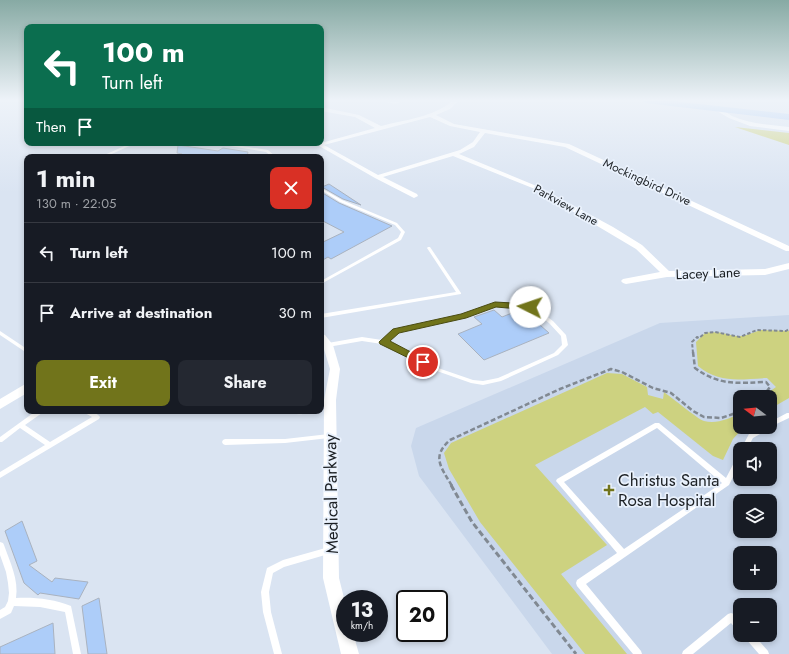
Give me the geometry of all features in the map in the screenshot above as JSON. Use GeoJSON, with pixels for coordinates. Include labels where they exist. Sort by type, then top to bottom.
{"type":"FeatureCollection","features":[{"type":"Feature","properties":{"kind":"street"},"geometry":{"type":"LineString","coordinates":[[324,143],[371,132]]}},
{"type":"Feature","properties":{"kind":"street"},"geometry":{"type":"LineString","coordinates":[[376,177],[454,154],[472,146],[478,140],[483,132]]}},
{"type":"Feature","properties":{"kind":"street","name":"Mockingbird Drive"},"geometry":{"type":"LineString","coordinates":[[486,132],[567,145],[789,248]]}},
{"type":"Feature","properties":{"kind":"street"},"geometry":{"type":"LineString","coordinates":[[322,146],[376,177],[414,196]]}},
{"type":"Feature","properties":{"kind":"street","name":"Parkview Lane"},"geometry":{"type":"LineString","coordinates":[[454,154],[537,188],[610,229],[640,248],[667,274]]}},
{"type":"Feature","properties":{"kind":"street","name":"Lacey Lane"},"geometry":{"type":"LineString","coordinates":[[626,281],[667,274],[765,272],[789,266]]}},
{"type":"Feature","properties":{"kind":"street","name":"Medical Parkway"},"geometry":{"type":"LineString","coordinates":[[324,341],[335,369],[330,400],[326,409],[330,436],[331,578],[350,654]]}},
{"type":"Feature","properties":{"kind":"street"},"geometry":{"type":"LineString","coordinates":[[0,405],[24,389]]}},
{"type":"Feature","properties":{"kind":"lane"},"geometry":{"type":"LineString","coordinates":[[109,154],[127,146]]}},
{"type":"Feature","properties":{"kind":"lane"},"geometry":{"type":"LineString","coordinates":[[236,146],[267,151],[270,154]]}},
{"type":"Feature","properties":{"kind":"lane"},"geometry":{"type":"LineString","coordinates":[[324,191],[341,201],[396,224],[403,232],[400,239],[324,281]]}},
{"type":"Feature","properties":{"kind":"lane"},"geometry":{"type":"LineString","coordinates":[[324,316],[459,293],[429,248]]}},
{"type":"Feature","properties":{"kind":"lane"},"geometry":{"type":"LineString","coordinates":[[324,341],[362,339],[383,342],[436,369],[473,382],[483,383],[499,380],[556,354],[565,345],[564,336],[551,322],[530,307],[495,305],[463,316],[396,331],[383,342]]}},
{"type":"Feature","properties":{"kind":"lane"},"geometry":{"type":"LineString","coordinates":[[0,333],[24,349]]}},
{"type":"Feature","properties":{"kind":"lane"},"geometry":{"type":"LineString","coordinates":[[0,440],[36,414]]}},
{"type":"Feature","properties":{"kind":"lane"},"geometry":{"type":"LineString","coordinates":[[0,475],[97,417],[92,414]]}},
{"type":"Feature","properties":{"kind":"lane"},"geometry":{"type":"LineString","coordinates":[[777,421],[789,415]]}},
{"type":"Feature","properties":{"kind":"lane"},"geometry":{"type":"LineString","coordinates":[[623,554],[559,481],[657,424],[727,483]]}},
{"type":"Feature","properties":{"kind":"lane"},"geometry":{"type":"LineString","coordinates":[[20,425],[50,445]]}},
{"type":"Feature","properties":{"kind":"lane"},"geometry":{"type":"LineString","coordinates":[[747,442],[750,436],[754,434]]}},
{"type":"Feature","properties":{"kind":"lane"},"geometry":{"type":"LineString","coordinates":[[225,442],[285,441],[330,436]]}},
{"type":"Feature","properties":{"kind":"lane"},"geometry":{"type":"LineString","coordinates":[[638,654],[580,583],[727,483],[733,471]]}},
{"type":"Feature","properties":{"kind":"lane"},"geometry":{"type":"LineString","coordinates":[[0,545],[14,590],[12,602],[6,612],[0,615]]}},
{"type":"Feature","properties":{"kind":"lane"},"geometry":{"type":"LineString","coordinates":[[277,654],[266,612],[265,592],[270,572],[283,564],[332,550]]}},
{"type":"Feature","properties":{"kind":"lane"},"geometry":{"type":"LineString","coordinates":[[12,602],[40,602],[68,609],[77,654]]}},
{"type":"Feature","properties":{"kind":"lane"},"geometry":{"type":"LineString","coordinates":[[686,654],[731,617],[733,619]]}},
{"type":"Feature","properties":{"kind":"lane"},"geometry":{"type":"LineString","coordinates":[[754,642],[765,654]]}},
{"type":"Feature","properties":{"kind":"path"},"geometry":{"type":"LineString","coordinates":[[768,390],[770,387],[766,382],[739,384],[710,379],[695,368],[692,342],[697,337],[699,338],[705,333],[715,332],[740,337],[757,330],[786,331],[789,329]]}},
{"type":"Feature","properties":{"kind":"path"},"geometry":{"type":"LineString","coordinates":[[576,654],[472,522],[440,465],[438,455],[441,448],[450,440],[560,389],[611,369],[618,370],[637,381],[654,388],[670,392],[701,418],[711,420],[725,418],[733,413]]}},
{"type":"Feature","properties":{"kind":"shaded area","name":"Christus Santa Rosa Hospital"},"geometry":{"type":"Polygon","coordinates":[[[789,315],[789,654],[552,654],[419,476],[411,446],[416,428],[660,323],[789,315]]]}},
{"type":"Feature","properties":{"kind":"green space"},"geometry":{"type":"Polygon","coordinates":[[[749,132],[789,133],[789,145],[749,132]]]}},
{"type":"Feature","properties":{"kind":"green space"},"geometry":{"type":"Polygon","coordinates":[[[761,330],[789,331],[789,398],[777,405],[777,390],[772,390],[776,387],[767,378],[722,378],[706,372],[698,366],[696,342],[705,333],[710,332],[736,336],[746,335],[761,330]]]}},
{"type":"Feature","properties":{"kind":"green space"},"geometry":{"type":"Polygon","coordinates":[[[607,373],[622,374],[647,387],[648,395],[663,399],[664,392],[701,420],[714,422],[733,416],[733,434],[738,434],[733,439],[723,460],[713,456],[658,412],[653,414],[645,407],[535,465],[607,545],[561,574],[627,654],[585,654],[480,522],[449,469],[444,453],[451,443],[607,373]]]}},
{"type":"Feature","properties":{"kind":"building"},"geometry":{"type":"Polygon","coordinates":[[[178,146],[218,151],[223,148],[248,152],[248,154],[177,153],[178,146]]]}},
{"type":"Feature","properties":{"kind":"building"},"geometry":{"type":"Polygon","coordinates":[[[329,184],[361,205],[343,199],[324,188],[324,186],[329,184]]]}},
{"type":"Feature","properties":{"kind":"building"},"geometry":{"type":"Polygon","coordinates":[[[324,194],[339,203],[392,226],[331,259],[328,257],[324,259],[324,242],[344,232],[324,222],[324,194]]]}},
{"type":"Feature","properties":{"kind":"building"},"geometry":{"type":"Polygon","coordinates":[[[522,309],[549,333],[484,360],[458,334],[482,324],[474,317],[494,310],[502,317],[522,309]]]}},
{"type":"Feature","properties":{"kind":"building"},"geometry":{"type":"Polygon","coordinates":[[[22,521],[37,561],[29,565],[52,582],[55,578],[88,582],[79,599],[40,593],[38,595],[24,583],[5,531],[22,521]]]}},
{"type":"Feature","properties":{"kind":"building"},"geometry":{"type":"Polygon","coordinates":[[[99,598],[107,654],[88,654],[82,606],[99,598]]]}},
{"type":"Feature","properties":{"kind":"building"},"geometry":{"type":"Polygon","coordinates":[[[53,623],[55,654],[0,654],[0,647],[53,623]]]}},
{"type":"Feature","properties":{"kind":"place","name":"Christus Santa Rosa Hospital"},"geometry":{"type":"Point","coordinates":[609,490]}},
{"type":"Feature","properties":{"kind":"route"},"geometry":{"type":"LineString","coordinates":[[423,362],[383,342],[396,331],[463,316],[495,305],[530,307]]}}]}
